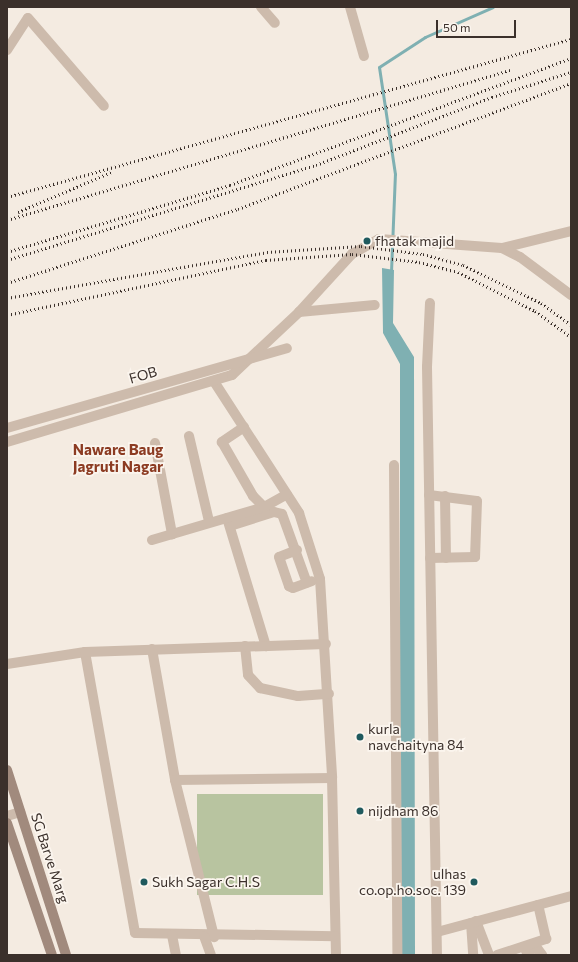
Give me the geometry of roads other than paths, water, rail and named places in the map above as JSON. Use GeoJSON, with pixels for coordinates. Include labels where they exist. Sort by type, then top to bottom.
{"type":"FeatureCollection","features":[{"type":"Feature","properties":{"kind":"main road","name":"SG Barve Marg"},"geometry":{"type":"LineString","coordinates":[[7,770],[66,955]]}},
{"type":"Feature","properties":{"kind":"main road"},"geometry":{"type":"LineString","coordinates":[[7,823],[52,955]]}},
{"type":"Feature","properties":{"kind":"street"},"geometry":{"type":"LineString","coordinates":[[261,7],[275,23]]}},
{"type":"Feature","properties":{"kind":"street"},"geometry":{"type":"LineString","coordinates":[[350,7],[364,56]]}},
{"type":"Feature","properties":{"kind":"street"},"geometry":{"type":"LineString","coordinates":[[7,50],[28,18],[104,106]]}},
{"type":"Feature","properties":{"kind":"street"},"geometry":{"type":"LineString","coordinates":[[7,442],[216,383],[232,375],[299,312],[362,246],[379,239],[502,248],[571,231]]}},
{"type":"Feature","properties":{"kind":"street"},"geometry":{"type":"LineString","coordinates":[[502,248],[520,257],[571,295]]}},
{"type":"Feature","properties":{"kind":"street"},"geometry":{"type":"LineString","coordinates":[[430,303],[429,495],[437,955]]}},
{"type":"Feature","properties":{"kind":"street"},"geometry":{"type":"LineString","coordinates":[[299,312],[375,305]]}},
{"type":"Feature","properties":{"kind":"street","name":"FOB"},"geometry":{"type":"LineString","coordinates":[[7,428],[287,348]]}},
{"type":"Feature","properties":{"kind":"street"},"geometry":{"type":"LineString","coordinates":[[216,383],[299,513],[320,579],[329,694],[336,955]]}},
{"type":"Feature","properties":{"kind":"street"},"geometry":{"type":"LineString","coordinates":[[244,427],[222,442],[253,496],[264,507]]}},
{"type":"Feature","properties":{"kind":"street"},"geometry":{"type":"LineString","coordinates":[[189,436],[209,521]]}},
{"type":"Feature","properties":{"kind":"street"},"geometry":{"type":"LineString","coordinates":[[155,443],[172,534]]}},
{"type":"Feature","properties":{"kind":"street"},"geometry":{"type":"LineString","coordinates":[[394,465],[397,955]]}},
{"type":"Feature","properties":{"kind":"street"},"geometry":{"type":"LineString","coordinates":[[229,522],[264,507],[287,494]]}},
{"type":"Feature","properties":{"kind":"street"},"geometry":{"type":"LineString","coordinates":[[429,495],[477,500],[475,557],[430,558]]}},
{"type":"Feature","properties":{"kind":"street"},"geometry":{"type":"LineString","coordinates":[[445,496],[446,558]]}},
{"type":"Feature","properties":{"kind":"street"},"geometry":{"type":"LineString","coordinates":[[152,540],[209,521],[229,522],[279,512],[286,519],[307,583]]}},
{"type":"Feature","properties":{"kind":"street"},"geometry":{"type":"LineString","coordinates":[[229,522],[266,646]]}},
{"type":"Feature","properties":{"kind":"street"},"geometry":{"type":"LineString","coordinates":[[430,529],[446,529]]}},
{"type":"Feature","properties":{"kind":"street"},"geometry":{"type":"LineString","coordinates":[[297,550],[280,555],[279,559],[291,587],[320,579]]}},
{"type":"Feature","properties":{"kind":"street"},"geometry":{"type":"LineString","coordinates":[[7,664],[85,652],[326,644]]}},
{"type":"Feature","properties":{"kind":"street"},"geometry":{"type":"LineString","coordinates":[[245,646],[248,675],[260,688],[298,696],[329,694]]}},
{"type":"Feature","properties":{"kind":"street"},"geometry":{"type":"LineString","coordinates":[[152,649],[175,780],[209,937],[211,955]]}},
{"type":"Feature","properties":{"kind":"street"},"geometry":{"type":"LineString","coordinates":[[85,652],[135,933],[209,937],[335,936]]}},
{"type":"Feature","properties":{"kind":"street"},"geometry":{"type":"LineString","coordinates":[[175,780],[332,778]]}},
{"type":"Feature","properties":{"kind":"street"},"geometry":{"type":"LineString","coordinates":[[7,816],[20,812]]}},
{"type":"Feature","properties":{"kind":"street"},"geometry":{"type":"LineString","coordinates":[[437,932],[571,896]]}},
{"type":"Feature","properties":{"kind":"street"},"geometry":{"type":"LineString","coordinates":[[497,955],[546,939],[538,905]]}},
{"type":"Feature","properties":{"kind":"street"},"geometry":{"type":"LineString","coordinates":[[473,955],[474,922]]}},
{"type":"Feature","properties":{"kind":"street"},"geometry":{"type":"LineString","coordinates":[[474,922],[489,955]]}},
{"type":"Feature","properties":{"kind":"street"},"geometry":{"type":"LineString","coordinates":[[172,935],[176,955]]}},
{"type":"Feature","properties":{"kind":"street"},"geometry":{"type":"LineString","coordinates":[[515,955],[537,948],[542,955]]}},
{"type":"Feature","properties":{"kind":"water"},"geometry":{"type":"Polygon","coordinates":[[[382,268],[394,270],[393,323],[414,357],[415,955],[400,955],[400,364],[383,333],[382,268]]]}},
{"type":"Feature","properties":{"kind":"waterway"},"geometry":{"type":"LineString","coordinates":[[391,272],[395,174],[379,67],[425,37],[493,7]]}},
{"type":"Feature","properties":{"kind":"railway"},"geometry":{"type":"LineString","coordinates":[[7,197],[571,39]]}},
{"type":"Feature","properties":{"kind":"railway"},"geometry":{"type":"LineString","coordinates":[[7,252],[230,185],[571,58]]}},
{"type":"Feature","properties":{"kind":"railway"},"geometry":{"type":"LineString","coordinates":[[7,220],[510,70]]}},
{"type":"Feature","properties":{"kind":"railway"},"geometry":{"type":"LineString","coordinates":[[7,260],[316,165],[492,97],[571,72]]}},
{"type":"Feature","properties":{"kind":"railway"},"geometry":{"type":"LineString","coordinates":[[7,283],[238,209],[571,83]]}},
{"type":"Feature","properties":{"kind":"railway"},"geometry":{"type":"LineString","coordinates":[[18,212],[112,172]]}},
{"type":"Feature","properties":{"kind":"railway"},"geometry":{"type":"LineString","coordinates":[[7,298],[267,252],[361,246],[423,254],[463,265],[541,303],[571,325]]}},
{"type":"Feature","properties":{"kind":"railway"},"geometry":{"type":"LineString","coordinates":[[7,315],[266,260],[352,254],[419,262],[458,272],[535,311],[571,337]]}},
{"type":"Feature","properties":{"kind":"place","name":"fhatak majid"},"geometry":{"type":"Point","coordinates":[367,241]}},
{"type":"Feature","properties":{"kind":"place","name":"kurla navchaityna 84"},"geometry":{"type":"Point","coordinates":[360,737]}},
{"type":"Feature","properties":{"kind":"place","name":"nijdham 86"},"geometry":{"type":"Point","coordinates":[360,811]}},
{"type":"Feature","properties":{"kind":"place","name":"Sukh Sagar C.H.S"},"geometry":{"type":"Point","coordinates":[144,882]}},
{"type":"Feature","properties":{"kind":"place","name":"ulhas co.op.ho.soc. 139"},"geometry":{"type":"Point","coordinates":[474,882]}},
{"type":"Feature","properties":{"kind":"district","name":"Naware Baug Jagruti Nagar"},"geometry":{"type":"Point","coordinates":[118,458]}}]}
